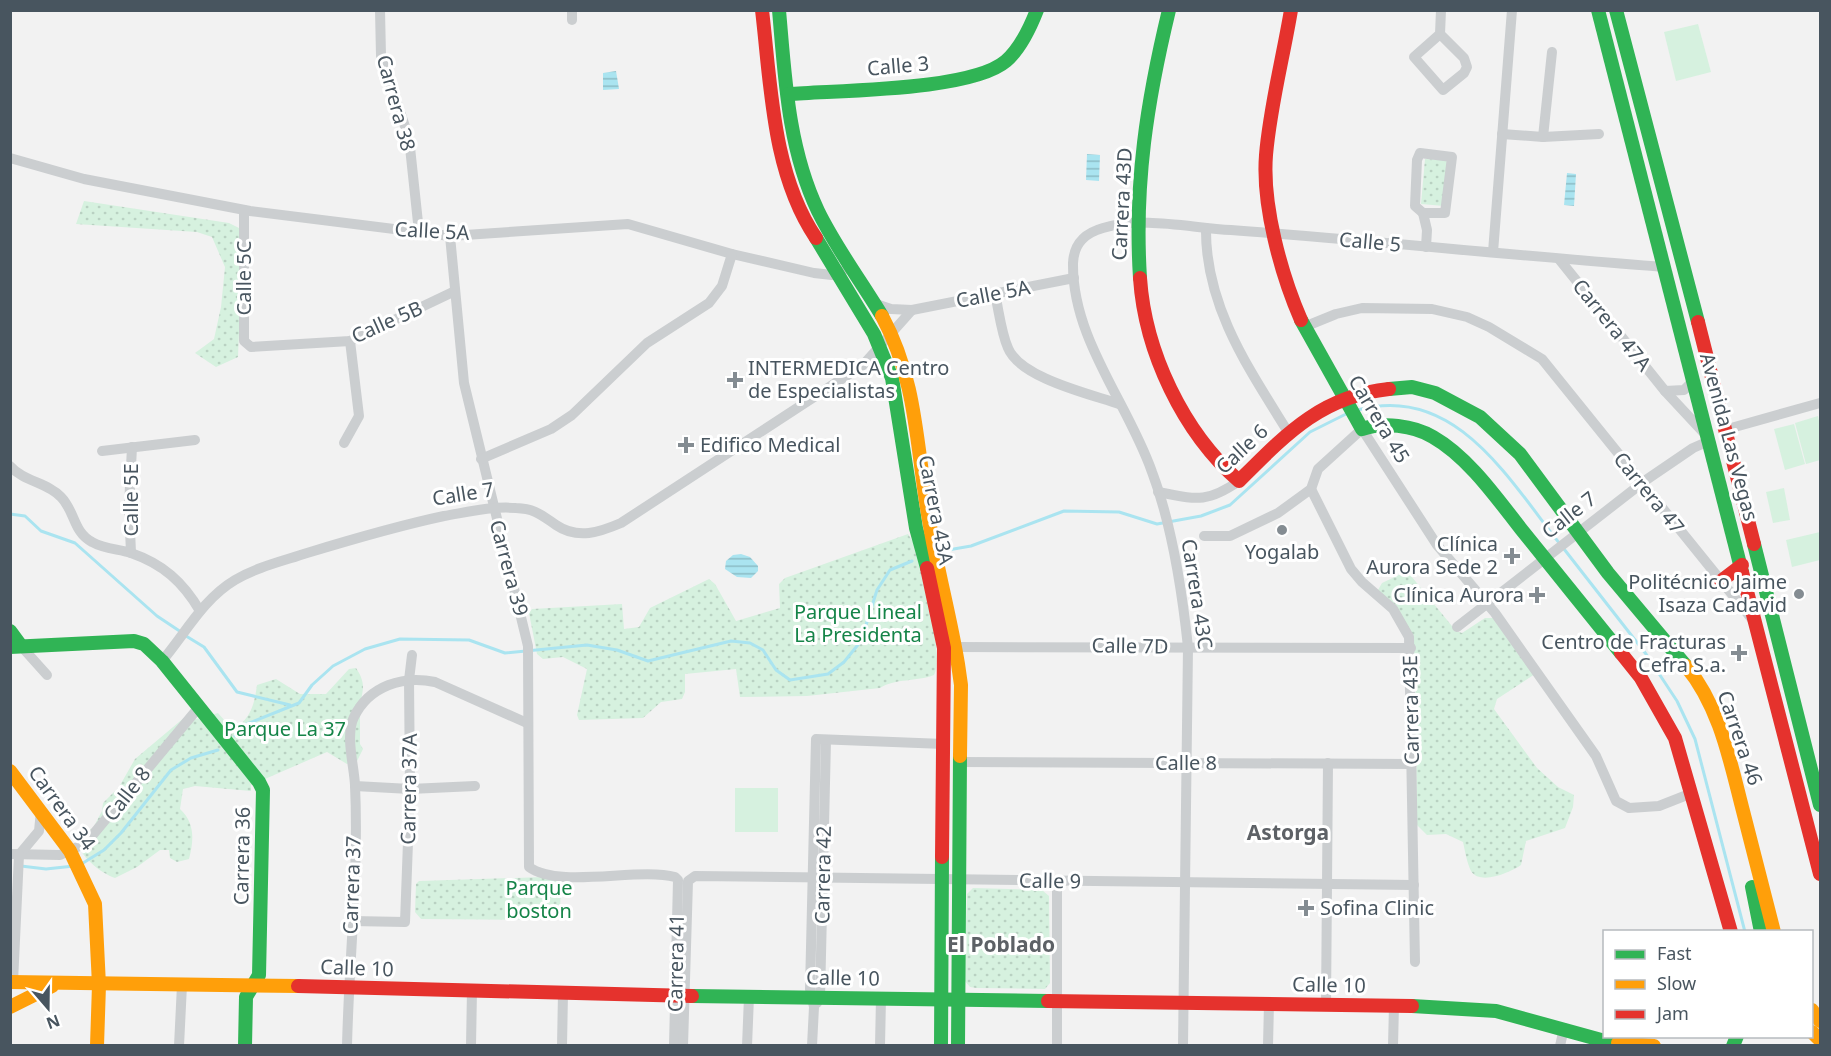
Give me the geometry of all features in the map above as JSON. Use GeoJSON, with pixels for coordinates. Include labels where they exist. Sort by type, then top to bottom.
{"type":"FeatureCollection","features":[{"type":"Feature","properties":{"kind":"main road","name":"Carrera 43A"},"geometry":{"type":"LineString","coordinates":[[762,10],[770,94],[784,170],[803,219],[873,303],[891,333],[909,383],[930,524],[957,647],[961,685],[958,1046]]}},
{"type":"Feature","properties":{"kind":"main road","name":"Carrera 43A"},"geometry":{"type":"LineString","coordinates":[[779,10],[789,94],[805,178],[818,212],[881,347],[895,391],[916,528],[944,648],[941,1046]]}},
{"type":"Feature","properties":{"kind":"main road","name":"Calle 3"},"geometry":{"type":"LineString","coordinates":[[789,94],[963,78],[991,70],[1006,61],[1029,31],[1037,10]]}},
{"type":"Feature","properties":{"kind":"main road","name":"Carrera 43D"},"geometry":{"type":"LineString","coordinates":[[1169,10],[1147,114],[1136,224],[1138,274],[1143,306],[1161,368],[1180,409],[1225,470],[1239,482]]}},
{"type":"Feature","properties":{"kind":"main road","name":"Carrera 45"},"geometry":{"type":"LineString","coordinates":[[1291,10],[1266,155],[1267,198],[1289,293],[1304,327],[1360,427]]}},
{"type":"Feature","properties":{"kind":"main road","name":"Avenida Las Vegas"},"geometry":{"type":"LineString","coordinates":[[1598,10],[1821,874]]}},
{"type":"Feature","properties":{"kind":"main road","name":"Avenida Las Vegas"},"geometry":{"type":"LineString","coordinates":[[1616,10],[1654,150],[1821,806]]}},
{"type":"Feature","properties":{"kind":"main road","name":"Calle 6"},"geometry":{"type":"LineString","coordinates":[[1239,482],[1288,432],[1346,402],[1387,387],[1412,387],[1435,393],[1480,417]]}},
{"type":"Feature","properties":{"kind":"main road","name":"Carrera 46"},"geometry":{"type":"LineString","coordinates":[[1480,417],[1520,454],[1573,536],[1699,682],[1716,716],[1731,763],[1773,930]]}},
{"type":"Feature","properties":{"kind":"main road"},"geometry":{"type":"LineString","coordinates":[[1360,427],[1408,427],[1432,436],[1454,452],[1475,472],[1641,678],[1675,738],[1730,930]]}},
{"type":"Feature","properties":{"kind":"main road"},"geometry":{"type":"LineString","coordinates":[[1721,581],[1742,565]]}},
{"type":"Feature","properties":{"kind":"main road"},"geometry":{"type":"LineString","coordinates":[[10,631],[16,647]]}},
{"type":"Feature","properties":{"kind":"main road","name":"Carrera 36"},"geometry":{"type":"LineString","coordinates":[[16,647],[134,641],[144,644],[162,661],[259,782],[263,790],[259,975],[246,997],[245,1046]]}},
{"type":"Feature","properties":{"kind":"main road","name":"Carrera 34"},"geometry":{"type":"LineString","coordinates":[[10,771],[77,861],[95,904],[99,985],[97,1046]]}},
{"type":"Feature","properties":{"kind":"main road"},"geometry":{"type":"LineString","coordinates":[[1746,826],[1755,907],[1761,930]]}},
{"type":"Feature","properties":{"kind":"main road","name":"Calle 10"},"geometry":{"type":"LineString","coordinates":[[12,982],[348,987],[748,997],[815,1001],[881,998],[1394,1005],[1496,1011],[1621,1044],[1654,1046]]}},
{"type":"Feature","properties":{"kind":"main road","name":"Calle 10"},"geometry":{"type":"LineString","coordinates":[[10,1007],[58,984]]}},
{"type":"Feature","properties":{"kind":"street","name":"Carrera 38"},"geometry":{"type":"LineString","coordinates":[[380,10],[381,56],[409,138],[419,232]]}},
{"type":"Feature","properties":{"kind":"street"},"geometry":{"type":"LineString","coordinates":[[1440,34],[1464,58],[1467,67],[1464,73],[1443,90],[1414,57],[1440,34],[1441,10]]}},
{"type":"Feature","properties":{"kind":"street"},"geometry":{"type":"LineString","coordinates":[[1493,252],[1512,10]]}},
{"type":"Feature","properties":{"kind":"street"},"geometry":{"type":"LineString","coordinates":[[1542,137],[1552,52]]}},
{"type":"Feature","properties":{"kind":"street"},"geometry":{"type":"LineString","coordinates":[[1502,134],[1542,137],[1599,134]]}},
{"type":"Feature","properties":{"kind":"street"},"geometry":{"type":"LineString","coordinates":[[1423,213],[1443,214],[1447,211],[1453,160],[1450,155],[1420,153],[1417,160],[1415,206],[1423,213],[1427,230],[1426,247]]}},
{"type":"Feature","properties":{"kind":"street","name":"Calle 5A"},"geometry":{"type":"LineString","coordinates":[[10,158],[84,179],[243,210],[450,236],[628,224],[732,254],[825,275],[845,270]]}},
{"type":"Feature","properties":{"kind":"street","name":"Calle 5C"},"geometry":{"type":"LineString","coordinates":[[243,210],[244,341],[246,345]]}},
{"type":"Feature","properties":{"kind":"street","name":"Calle 5"},"geometry":{"type":"LineString","coordinates":[[1080,240],[1102,228],[1136,224],[1275,232],[1664,267]]}},
{"type":"Feature","properties":{"kind":"street"},"geometry":{"type":"LineString","coordinates":[[1206,228],[1206,254],[1213,289],[1225,321],[1243,360],[1288,432]]}},
{"type":"Feature","properties":{"kind":"street","name":"Carrera 39"},"geometry":{"type":"LineString","coordinates":[[450,236],[464,383],[480,459],[528,648],[530,867]]}},
{"type":"Feature","properties":{"kind":"street","name":"Carrera 43C"},"geometry":{"type":"LineString","coordinates":[[1080,240],[1074,251],[1074,278],[1089,335],[1119,404],[1137,435],[1160,497],[1178,580],[1188,647],[1183,1046]]}},
{"type":"Feature","properties":{"kind":"street"},"geometry":{"type":"LineString","coordinates":[[480,459],[551,429],[565,420],[647,343],[709,303],[722,286],[732,254]]}},
{"type":"Feature","properties":{"kind":"street","name":"Carrera 47A"},"geometry":{"type":"LineString","coordinates":[[1559,259],[1665,391],[1709,439]]}},
{"type":"Feature","properties":{"kind":"street","name":"Calle 5A"},"geometry":{"type":"LineString","coordinates":[[873,303],[891,309],[912,310],[1074,278]]}},
{"type":"Feature","properties":{"kind":"street","name":"Calle 5B"},"geometry":{"type":"LineString","coordinates":[[246,345],[250,347],[350,341],[455,291]]}},
{"type":"Feature","properties":{"kind":"street"},"geometry":{"type":"LineString","coordinates":[[995,294],[1008,349],[1020,365],[1119,404]]}},
{"type":"Feature","properties":{"kind":"street","name":"Carrera 47"},"geometry":{"type":"LineString","coordinates":[[1304,327],[1336,314],[1362,308],[1432,309],[1467,317],[1542,358],[1758,627]]}},
{"type":"Feature","properties":{"kind":"street"},"geometry":{"type":"LineString","coordinates":[[891,333],[912,310]]}},
{"type":"Feature","properties":{"kind":"street","name":"Calle 7"},"geometry":{"type":"LineString","coordinates":[[162,661],[200,611],[234,580],[256,570],[384,529],[493,507],[542,513],[558,527],[577,534],[597,533],[621,523],[863,365],[891,333]]}},
{"type":"Feature","properties":{"kind":"street"},"geometry":{"type":"LineString","coordinates":[[344,443],[359,417],[350,341]]}},
{"type":"Feature","properties":{"kind":"street","name":"Carrera 47A"},"geometry":{"type":"LineString","coordinates":[[1665,391],[1684,390],[1694,380]]}},
{"type":"Feature","properties":{"kind":"street"},"geometry":{"type":"LineString","coordinates":[[1724,430],[1821,403]]}},
{"type":"Feature","properties":{"kind":"street"},"geometry":{"type":"LineString","coordinates":[[1204,536],[1230,536],[1278,513],[1311,489],[1318,470],[1360,427]]}},
{"type":"Feature","properties":{"kind":"street","name":"Carrera 45"},"geometry":{"type":"LineString","coordinates":[[1360,427],[1437,545],[1487,603],[1596,756],[1621,806],[1639,808],[1669,804],[1692,793]]}},
{"type":"Feature","properties":{"kind":"street","name":"Calle 7"},"geometry":{"type":"LineString","coordinates":[[1457,627],[1641,484],[1709,439]]}},
{"type":"Feature","properties":{"kind":"street"},"geometry":{"type":"LineString","coordinates":[[102,451],[195,440]]}},
{"type":"Feature","properties":{"kind":"street","name":"Calle 5E"},"geometry":{"type":"LineString","coordinates":[[131,553],[129,506],[132,447]]}},
{"type":"Feature","properties":{"kind":"street"},"geometry":{"type":"LineString","coordinates":[[10,466],[63,498],[81,535],[102,547],[131,553],[170,573],[181,582],[200,611]]}},
{"type":"Feature","properties":{"kind":"street","name":"Calle 6"},"geometry":{"type":"LineString","coordinates":[[1160,497],[1205,499],[1221,494],[1239,482]]}},
{"type":"Feature","properties":{"kind":"street","name":"Carrera 43E"},"geometry":{"type":"LineString","coordinates":[[1311,489],[1352,568],[1362,582],[1393,609],[1409,637],[1415,962]]}},
{"type":"Feature","properties":{"kind":"street"},"geometry":{"type":"LineString","coordinates":[[16,647],[47,675]]}},
{"type":"Feature","properties":{"kind":"street","name":"Calle 7D"},"geometry":{"type":"LineString","coordinates":[[957,647],[1411,648]]}},
{"type":"Feature","properties":{"kind":"street","name":"Carrera 37A"},"geometry":{"type":"LineString","coordinates":[[352,921],[405,922],[410,789],[409,680],[412,655]]}},
{"type":"Feature","properties":{"kind":"street"},"geometry":{"type":"LineString","coordinates":[[409,680],[435,682],[527,723]]}},
{"type":"Feature","properties":{"kind":"street","name":"Carrera 37"},"geometry":{"type":"LineString","coordinates":[[348,1046],[355,786],[350,724],[372,693],[397,681],[409,680]]}},
{"type":"Feature","properties":{"kind":"street","name":"Calle 8"},"geometry":{"type":"LineString","coordinates":[[17,862],[60,855],[77,861],[98,831],[199,707]]}},
{"type":"Feature","properties":{"kind":"street","name":"Carrera 42"},"geometry":{"type":"LineString","coordinates":[[812,1046],[819,876],[821,740],[944,744]]}},
{"type":"Feature","properties":{"kind":"street","name":"Calle 8"},"geometry":{"type":"LineString","coordinates":[[960,762],[1412,764]]}},
{"type":"Feature","properties":{"kind":"street"},"geometry":{"type":"LineString","coordinates":[[1326,1005],[1328,763]]}},
{"type":"Feature","properties":{"kind":"street"},"geometry":{"type":"LineString","coordinates":[[355,786],[410,789],[475,786]]}},
{"type":"Feature","properties":{"kind":"street"},"geometry":{"type":"LineString","coordinates":[[12,982],[17,862],[39,831],[41,811]]}},
{"type":"Feature","properties":{"kind":"street","name":"Calle 9"},"geometry":{"type":"LineString","coordinates":[[530,867],[536,872],[566,876],[683,878],[819,876],[1057,882],[1414,885]]}},
{"type":"Feature","properties":{"kind":"street","name":"Carrera 41"},"geometry":{"type":"LineString","coordinates":[[674,1046],[679,996],[683,878]]}},
{"type":"Feature","properties":{"kind":"street"},"geometry":{"type":"LineString","coordinates":[[1057,882],[1057,1046]]}},
{"type":"Feature","properties":{"kind":"street"},"geometry":{"type":"LineString","coordinates":[[179,1046],[182,985]]}},
{"type":"Feature","properties":{"kind":"street"},"geometry":{"type":"LineString","coordinates":[[471,1046],[472,990]]}},
{"type":"Feature","properties":{"kind":"street"},"geometry":{"type":"LineString","coordinates":[[562,1046],[563,993]]}},
{"type":"Feature","properties":{"kind":"street","name":"Carrera 41"},"geometry":{"type":"LineString","coordinates":[[679,996],[683,1046]]}},
{"type":"Feature","properties":{"kind":"street"},"geometry":{"type":"LineString","coordinates":[[747,1046],[748,997]]}},
{"type":"Feature","properties":{"kind":"street"},"geometry":{"type":"LineString","coordinates":[[880,1046],[881,998]]}},
{"type":"Feature","properties":{"kind":"street"},"geometry":{"type":"LineString","coordinates":[[1268,1046],[1269,1003]]}},
{"type":"Feature","properties":{"kind":"street"},"geometry":{"type":"LineString","coordinates":[[1393,1046],[1394,1005]]}},
{"type":"Feature","properties":{"kind":"street"},"geometry":{"type":"LineString","coordinates":[[1560,1046],[1564,1028]]}},
{"type":"Feature","properties":{"kind":"green space"},"geometry":{"type":"Polygon","coordinates":[[[1698,24],[1711,72],[1676,81],[1664,32],[1698,24]]]}},
{"type":"Feature","properties":{"kind":"green space"},"geometry":{"type":"Polygon","coordinates":[[[1425,159],[1447,160],[1444,206],[1421,204],[1425,159]]]}},
{"type":"Feature","properties":{"kind":"green space"},"geometry":{"type":"Polygon","coordinates":[[[84,201],[229,223],[239,228],[242,255],[238,357],[216,367],[195,353],[214,339],[221,307],[225,267],[212,237],[197,232],[76,224],[84,201]]]}},
{"type":"Feature","properties":{"kind":"green space"},"geometry":{"type":"Polygon","coordinates":[[[1818,416],[1820,460],[1806,464],[1795,423],[1818,416]]]}},
{"type":"Feature","properties":{"kind":"green space"},"geometry":{"type":"Polygon","coordinates":[[[1794,424],[1805,464],[1785,470],[1774,429],[1794,424]]]}},
{"type":"Feature","properties":{"kind":"green space"},"geometry":{"type":"Polygon","coordinates":[[[1784,488],[1790,520],[1773,523],[1766,492],[1784,488]]]}},
{"type":"Feature","properties":{"kind":"green space"},"geometry":{"type":"Polygon","coordinates":[[[1820,532],[1820,560],[1792,567],[1786,540],[1820,532]]]}},
{"type":"Feature","properties":{"kind":"green space","name":"Parque Lineal La Presidenta"},"geometry":{"type":"Polygon","coordinates":[[[908,534],[915,545],[931,612],[937,650],[934,675],[893,683],[880,688],[807,696],[740,697],[736,669],[685,674],[685,692],[682,699],[661,702],[643,718],[579,720],[577,715],[587,669],[563,657],[543,659],[537,654],[529,613],[532,609],[622,604],[624,629],[639,627],[650,608],[709,579],[715,584],[736,621],[780,608],[779,584],[785,578],[908,534]]]}},
{"type":"Feature","properties":{"kind":"green space"},"geometry":{"type":"Polygon","coordinates":[[[1407,571],[1456,631],[1462,633],[1485,618],[1493,618],[1535,674],[1497,699],[1494,709],[1537,768],[1558,787],[1574,795],[1573,807],[1565,828],[1526,841],[1521,865],[1496,876],[1481,877],[1471,871],[1463,842],[1446,834],[1427,835],[1417,825],[1415,657],[1407,630],[1378,590],[1382,583],[1407,571]]]}},
{"type":"Feature","properties":{"kind":"green space","name":"Parque La 37"},"geometry":{"type":"Polygon","coordinates":[[[356,668],[362,679],[363,689],[360,710],[360,744],[363,749],[357,761],[347,764],[327,752],[251,785],[251,791],[195,786],[183,789],[180,809],[185,814],[192,832],[189,859],[177,862],[170,858],[169,850],[160,850],[137,867],[115,878],[95,867],[84,855],[78,841],[78,834],[93,828],[102,811],[103,803],[119,787],[135,759],[185,717],[196,719],[218,713],[233,730],[251,711],[257,685],[276,679],[300,694],[326,694],[349,669],[356,668]]]}},
{"type":"Feature","properties":{"kind":"green space"},"geometry":{"type":"Polygon","coordinates":[[[735,788],[778,788],[778,832],[735,832],[735,788]]]}},
{"type":"Feature","properties":{"kind":"green space","name":"Parque boston"},"geometry":{"type":"Polygon","coordinates":[[[543,877],[561,881],[560,914],[552,920],[421,919],[415,912],[416,884],[419,881],[543,877]]]}},
{"type":"Feature","properties":{"kind":"green space"},"geometry":{"type":"Polygon","coordinates":[[[973,888],[1042,890],[1049,896],[1050,983],[1045,989],[976,988],[970,987],[964,980],[967,894],[973,888]]]}},
{"type":"Feature","properties":{"kind":"water"},"geometry":{"type":"Polygon","coordinates":[[[616,71],[619,89],[603,90],[603,73],[616,71]]]}},
{"type":"Feature","properties":{"kind":"water"},"geometry":{"type":"Polygon","coordinates":[[[1087,154],[1100,155],[1099,181],[1086,180],[1087,154]]]}},
{"type":"Feature","properties":{"kind":"water"},"geometry":{"type":"Polygon","coordinates":[[[1567,173],[1576,174],[1574,206],[1564,205],[1567,173]]]}},
{"type":"Feature","properties":{"kind":"water"},"geometry":{"type":"Polygon","coordinates":[[[741,554],[750,557],[758,566],[758,571],[751,578],[737,577],[725,569],[726,561],[733,555],[741,554]]]}},
{"type":"Feature","properties":{"kind":"waterway"},"geometry":{"type":"LineString","coordinates":[[1358,410],[1392,405],[1423,411],[1451,424],[1476,443],[1499,466],[1560,544]]}},
{"type":"Feature","properties":{"kind":"waterway"},"geometry":{"type":"LineString","coordinates":[[948,550],[971,546],[1064,511],[1119,512],[1157,524],[1201,516],[1230,505],[1310,432],[1346,414]]}},
{"type":"Feature","properties":{"kind":"waterway"},"geometry":{"type":"LineString","coordinates":[[10,514],[25,516],[41,531],[75,543],[157,616],[181,632]]}},
{"type":"Feature","properties":{"kind":"waterway"},"geometry":{"type":"LineString","coordinates":[[1564,549],[1646,654],[1677,701],[1695,739],[1744,930]]}},
{"type":"Feature","properties":{"kind":"waterway"},"geometry":{"type":"LineString","coordinates":[[235,736],[247,724],[299,703],[312,685],[333,666],[365,649],[400,639],[469,640],[505,653],[587,645],[617,650],[648,661],[731,641],[750,643],[763,650],[776,670],[790,680],[828,674],[844,662],[861,641],[877,590],[890,570],[912,561]]}},
{"type":"Feature","properties":{"kind":"waterway"},"geometry":{"type":"LineString","coordinates":[[186,636],[204,647],[237,692],[290,705]]}},
{"type":"Feature","properties":{"kind":"waterway"},"geometry":{"type":"LineString","coordinates":[[83,863],[104,850],[121,833],[171,770],[191,758],[218,750]]}},
{"type":"Feature","properties":{"kind":"waterway"},"geometry":{"type":"LineString","coordinates":[[21,866],[46,869],[74,866]]}},
{"type":"Feature","properties":{"kind":"traffic: fast"},"geometry":{"type":"LineString","coordinates":[[779,10],[783,61],[794,138],[808,187],[833,238],[882,316]]}},
{"type":"Feature","properties":{"kind":"traffic: fast"},"geometry":{"type":"LineString","coordinates":[[789,94],[935,84],[989,71],[1006,61],[1021,44],[1037,10]]}},
{"type":"Feature","properties":{"kind":"traffic: fast"},"geometry":{"type":"LineString","coordinates":[[1140,278],[1139,209],[1144,143],[1154,77],[1169,10]]}},
{"type":"Feature","properties":{"kind":"traffic: fast"},"geometry":{"type":"LineString","coordinates":[[1598,10],[1742,572]]}},
{"type":"Feature","properties":{"kind":"traffic: fast"},"geometry":{"type":"LineString","coordinates":[[1616,10],[1698,322]]}},
{"type":"Feature","properties":{"kind":"traffic: fast"},"geometry":{"type":"LineString","coordinates":[[816,238],[874,334],[892,378],[916,528],[927,568]]}},
{"type":"Feature","properties":{"kind":"traffic: fast"},"geometry":{"type":"LineString","coordinates":[[1301,320],[1362,429],[1388,425],[1407,427],[1433,437],[1458,455],[1491,491],[1621,653]]}},
{"type":"Feature","properties":{"kind":"traffic: fast"},"geometry":{"type":"LineString","coordinates":[[1389,389],[1412,387],[1435,393],[1480,417],[1520,454],[1608,573],[1686,666]]}},
{"type":"Feature","properties":{"kind":"traffic: fast"},"geometry":{"type":"LineString","coordinates":[[1754,544],[1820,805]]}},
{"type":"Feature","properties":{"kind":"traffic: fast"},"geometry":{"type":"LineString","coordinates":[[10,631],[21,646]]}},
{"type":"Feature","properties":{"kind":"traffic: fast"},"geometry":{"type":"LineString","coordinates":[[10,647],[134,641],[144,644],[162,661],[259,782],[263,790],[259,975],[246,997],[245,1046]]}},
{"type":"Feature","properties":{"kind":"traffic: fast"},"geometry":{"type":"LineString","coordinates":[[958,1046],[960,756]]}},
{"type":"Feature","properties":{"kind":"traffic: fast"},"geometry":{"type":"LineString","coordinates":[[941,1046],[942,857]]}},
{"type":"Feature","properties":{"kind":"traffic: fast"},"geometry":{"type":"LineString","coordinates":[[1752,887],[1761,930]]}},
{"type":"Feature","properties":{"kind":"traffic: fast"},"geometry":{"type":"LineString","coordinates":[[692,996],[1048,1001]]}},
{"type":"Feature","properties":{"kind":"traffic: fast"},"geometry":{"type":"LineString","coordinates":[[1412,1006],[1496,1011],[1623,1046]]}},
{"type":"Feature","properties":{"kind":"traffic: fast"},"geometry":{"type":"LineString","coordinates":[[1733,1046],[1736,1038]]}},
{"type":"Feature","properties":{"kind":"traffic: slow"},"geometry":{"type":"LineString","coordinates":[[882,316],[894,341],[909,391],[929,520],[955,646],[961,685],[960,756]]}},
{"type":"Feature","properties":{"kind":"traffic: slow"},"geometry":{"type":"LineString","coordinates":[[1686,666],[1707,699],[1722,735],[1773,930]]}},
{"type":"Feature","properties":{"kind":"traffic: slow"},"geometry":{"type":"LineString","coordinates":[[10,771],[70,851],[95,904],[99,985],[97,1046]]}},
{"type":"Feature","properties":{"kind":"traffic: slow"},"geometry":{"type":"LineString","coordinates":[[10,982],[298,986]]}},
{"type":"Feature","properties":{"kind":"traffic: slow"},"geometry":{"type":"LineString","coordinates":[[10,1007],[52,986]]}},
{"type":"Feature","properties":{"kind":"traffic: slow"},"geometry":{"type":"LineString","coordinates":[[1813,1011],[1820,1021]]}},
{"type":"Feature","properties":{"kind":"traffic: slow"},"geometry":{"type":"LineString","coordinates":[[1813,1033],[1820,1040]]}},
{"type":"Feature","properties":{"kind":"traffic: slow"},"geometry":{"type":"LineString","coordinates":[[1618,1043],[1654,1046]]}},
{"type":"Feature","properties":{"kind":"traffic: jam"},"geometry":{"type":"LineString","coordinates":[[762,10],[771,98],[782,157],[801,213],[816,238]]}},
{"type":"Feature","properties":{"kind":"traffic: jam"},"geometry":{"type":"LineString","coordinates":[[1291,10],[1270,119],[1266,175],[1274,239],[1301,320]]}},
{"type":"Feature","properties":{"kind":"traffic: jam"},"geometry":{"type":"LineString","coordinates":[[1140,278],[1143,306],[1150,334],[1170,389],[1184,415],[1201,439],[1239,481],[1272,448],[1306,420],[1343,400],[1389,389]]}},
{"type":"Feature","properties":{"kind":"traffic: jam"},"geometry":{"type":"LineString","coordinates":[[1698,322],[1754,544]]}},
{"type":"Feature","properties":{"kind":"traffic: jam"},"geometry":{"type":"LineString","coordinates":[[1721,581],[1742,565]]}},
{"type":"Feature","properties":{"kind":"traffic: jam"},"geometry":{"type":"LineString","coordinates":[[927,568],[944,648],[942,857]]}},
{"type":"Feature","properties":{"kind":"traffic: jam"},"geometry":{"type":"LineString","coordinates":[[1742,572],[1820,874]]}},
{"type":"Feature","properties":{"kind":"traffic: jam"},"geometry":{"type":"LineString","coordinates":[[1621,653],[1641,678],[1675,738],[1730,930]]}},
{"type":"Feature","properties":{"kind":"traffic: jam"},"geometry":{"type":"LineString","coordinates":[[298,986],[692,996]]}},
{"type":"Feature","properties":{"kind":"traffic: jam"},"geometry":{"type":"LineString","coordinates":[[1048,1001],[1412,1006]]}},
{"type":"Feature","properties":{"kind":"place","name":"INTERMEDICA Centro de Especialistas"},"geometry":{"type":"Point","coordinates":[735,380]}},
{"type":"Feature","properties":{"kind":"place","name":"Edifico Medical"},"geometry":{"type":"Point","coordinates":[686,445]}},
{"type":"Feature","properties":{"kind":"place","name":"Yogalab"},"geometry":{"type":"Point","coordinates":[1282,530]}},
{"type":"Feature","properties":{"kind":"place","name":"Clínica Aurora Sede 2"},"geometry":{"type":"Point","coordinates":[1512,556]}},
{"type":"Feature","properties":{"kind":"place","name":"Politécnico Jaime Isaza Cadavid"},"geometry":{"type":"Point","coordinates":[1799,594]}},
{"type":"Feature","properties":{"kind":"place","name":"Clínica Aurora"},"geometry":{"type":"Point","coordinates":[1537,595]}},
{"type":"Feature","properties":{"kind":"place","name":"Centro de Fracturas Cefra S.a."},"geometry":{"type":"Point","coordinates":[1739,653]}},
{"type":"Feature","properties":{"kind":"place","name":"Sofina Clinic"},"geometry":{"type":"Point","coordinates":[1306,908]}},
{"type":"Feature","properties":{"kind":"district","name":"Astorga"},"geometry":{"type":"Point","coordinates":[1288,833]}},
{"type":"Feature","properties":{"kind":"district","name":"El Poblado"},"geometry":{"type":"Point","coordinates":[1001,945]}}]}
